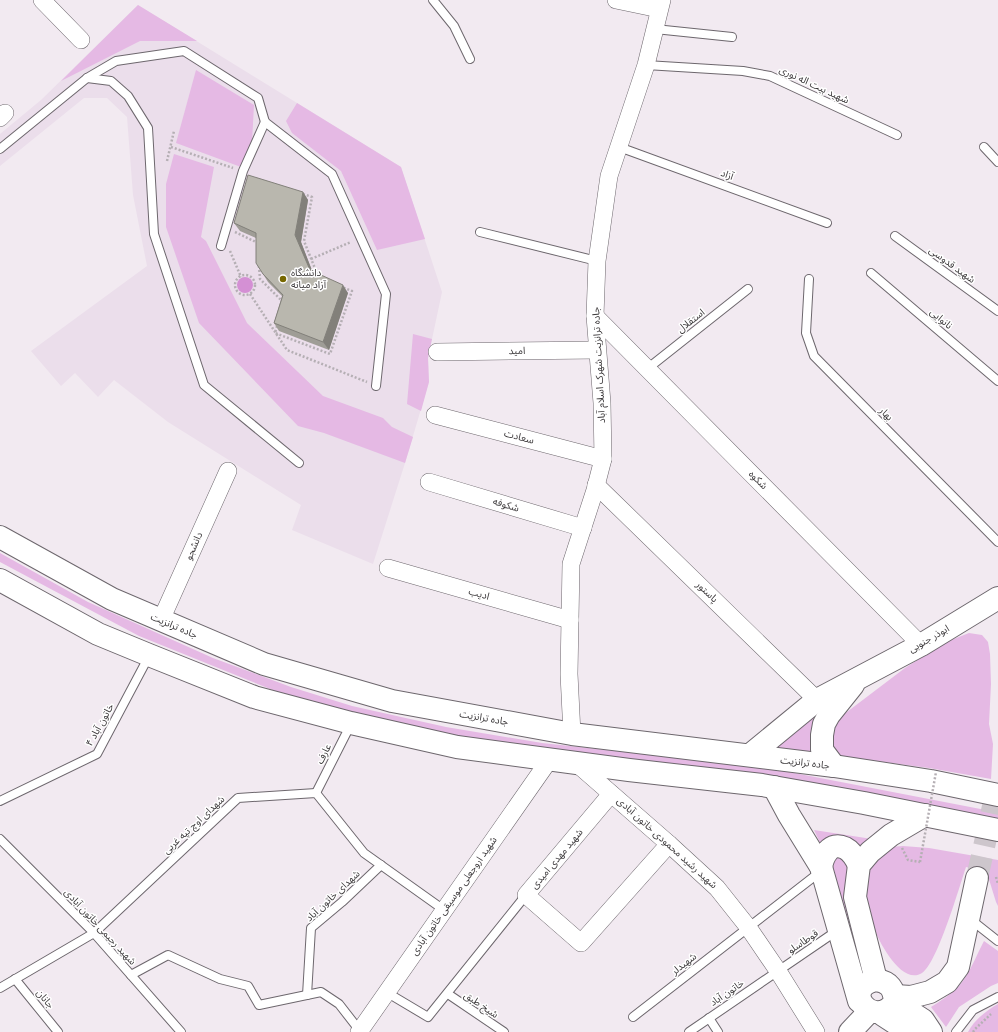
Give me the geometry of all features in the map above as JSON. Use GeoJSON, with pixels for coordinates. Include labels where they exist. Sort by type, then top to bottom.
{"type":"FeatureCollection","features":[{"type":"Feature","properties":{"kind":"main road","name":"جاده ترانزیت"},"geometry":{"type":"LineString","coordinates":[[0,537],[112,599],[264,664],[392,701],[572,734],[834,766],[931,781],[998,795]]}},
{"type":"Feature","properties":{"kind":"main road"},"geometry":{"type":"LineString","coordinates":[[2,585],[98,634],[254,697],[351,723],[456,747],[774,787],[998,830]]}},
{"type":"Feature","properties":{"kind":"main road","name":"ابوذر جنوبی"},"geometry":{"type":"LineString","coordinates":[[750,755],[817,700],[921,645],[998,598]]}},
{"type":"Feature","properties":{"kind":"main road"},"geometry":{"type":"LineString","coordinates":[[834,766],[822,750],[824,724],[829,715],[858,678]]}},
{"type":"Feature","properties":{"kind":"main road"},"geometry":{"type":"LineString","coordinates":[[774,787],[821,869],[840,929],[880,1006],[909,1032]]}},
{"type":"Feature","properties":{"kind":"main road"},"geometry":{"type":"LineString","coordinates":[[850,1032],[880,1006],[893,991],[886,983],[876,980],[855,897],[859,865],[870,852],[891,835],[926,815]]}},
{"type":"Feature","properties":{"kind":"main road"},"geometry":{"type":"LineString","coordinates":[[821,869],[826,852],[831,848],[840,846],[846,848],[859,865]]}},
{"type":"Feature","properties":{"kind":"main road"},"geometry":{"type":"LineString","coordinates":[[880,1006],[930,992],[947,982],[958,967],[969,918],[987,878]]}},
{"type":"Feature","properties":{"kind":"main road"},"geometry":{"type":"LineString","coordinates":[[880,1006],[923,1020],[931,1032]]}},
{"type":"Feature","properties":{"kind":"street"},"geometry":{"type":"LineString","coordinates":[[42,0],[81,40]]}},
{"type":"Feature","properties":{"kind":"street"},"geometry":{"type":"LineString","coordinates":[[616,0],[661,5]]}},
{"type":"Feature","properties":{"kind":"street","name":"جاده ترانزیت شهرک اسلام آباد"},"geometry":{"type":"LineString","coordinates":[[572,734],[569,674],[571,564],[603,459],[602,403],[595,316],[597,261],[610,176],[646,65],[661,5]]}},
{"type":"Feature","properties":{"kind":"street","name":"شکوه"},"geometry":{"type":"LineString","coordinates":[[595,316],[921,645]]}},
{"type":"Feature","properties":{"kind":"street","name":"امید"},"geometry":{"type":"LineString","coordinates":[[437,352],[597,350]]}},
{"type":"Feature","properties":{"kind":"street","name":"سعادت"},"geometry":{"type":"LineString","coordinates":[[435,415],[603,459]]}},
{"type":"Feature","properties":{"kind":"street","name":"دانشجو"},"geometry":{"type":"LineString","coordinates":[[161,620],[228,471]]}},
{"type":"Feature","properties":{"kind":"street","name":"شکوفه"},"geometry":{"type":"LineString","coordinates":[[429,482],[583,528]]}},
{"type":"Feature","properties":{"kind":"street","name":"پاستور"},"geometry":{"type":"LineString","coordinates":[[596,485],[817,700]]}},
{"type":"Feature","properties":{"kind":"street","name":"ادیب"},"geometry":{"type":"LineString","coordinates":[[388,568],[570,620]]}},
{"type":"Feature","properties":{"kind":"street","name":"شهید اروجعلی موسیقی خاتون آبادی"},"geometry":{"type":"LineString","coordinates":[[359,1031],[550,759]]}},
{"type":"Feature","properties":{"kind":"street","name":"شهید رشید محمودی خاتون آبادی"},"geometry":{"type":"LineString","coordinates":[[575,762],[717,888],[748,928],[778,971],[816,1032]]}},
{"type":"Feature","properties":{"kind":"street","name":"شهید مهدی امیدی"},"geometry":{"type":"LineString","coordinates":[[611,794],[526,895],[581,943],[669,844]]}},
{"type":"Feature","properties":{"kind":"lane"},"geometry":{"type":"LineString","coordinates":[[433,0],[454,26],[470,59]]}},
{"type":"Feature","properties":{"kind":"lane"},"geometry":{"type":"LineString","coordinates":[[655,29],[732,37]]}},
{"type":"Feature","properties":{"kind":"lane"},"geometry":{"type":"LineString","coordinates":[[0,149],[87,78],[116,61],[184,51],[258,98],[265,122],[332,174],[386,294],[376,386]]}},
{"type":"Feature","properties":{"kind":"lane","name":"شهید بیت اله نوری"},"geometry":{"type":"LineString","coordinates":[[646,65],[743,71],[770,76],[897,135]]}},
{"type":"Feature","properties":{"kind":"lane"},"geometry":{"type":"LineString","coordinates":[[87,78],[111,81],[128,96],[148,128],[154,234],[204,386],[299,464]]}},
{"type":"Feature","properties":{"kind":"lane"},"geometry":{"type":"LineString","coordinates":[[221,246],[243,171],[265,122]]}},
{"type":"Feature","properties":{"kind":"lane","name":"آزاد"},"geometry":{"type":"LineString","coordinates":[[619,147],[827,223]]}},
{"type":"Feature","properties":{"kind":"lane"},"geometry":{"type":"LineString","coordinates":[[984,147],[998,162]]}},
{"type":"Feature","properties":{"kind":"lane"},"geometry":{"type":"LineString","coordinates":[[480,232],[597,261]]}},
{"type":"Feature","properties":{"kind":"lane","name":"شهید قدوسی"},"geometry":{"type":"LineString","coordinates":[[895,236],[998,311]]}},
{"type":"Feature","properties":{"kind":"lane","name":"نانوایی"},"geometry":{"type":"LineString","coordinates":[[871,273],[998,382]]}},
{"type":"Feature","properties":{"kind":"lane","name":"بهار"},"geometry":{"type":"LineString","coordinates":[[809,279],[806,333],[814,356],[998,542]]}},
{"type":"Feature","properties":{"kind":"lane","name":"استقلال"},"geometry":{"type":"LineString","coordinates":[[647,369],[748,289]]}},
{"type":"Feature","properties":{"kind":"lane","name":"خاتون آباد ۴"},"geometry":{"type":"LineString","coordinates":[[0,801],[97,754],[149,655]]}},
{"type":"Feature","properties":{"kind":"lane","name":"عارف"},"geometry":{"type":"LineString","coordinates":[[316,793],[351,723]]}},
{"type":"Feature","properties":{"kind":"lane"},"geometry":{"type":"LineString","coordinates":[[316,793],[364,853],[444,910]]}},
{"type":"Feature","properties":{"kind":"lane","name":"شهدای اوچ تپه غربی"},"geometry":{"type":"LineString","coordinates":[[0,988],[94,933],[238,798],[316,793]]}},
{"type":"Feature","properties":{"kind":"lane","name":"شهید رحیمی خاتون آبادی"},"geometry":{"type":"LineString","coordinates":[[0,839],[94,933],[181,1032]]}},
{"type":"Feature","properties":{"kind":"lane","name":"شهدای خاتون آباد"},"geometry":{"type":"LineString","coordinates":[[307,995],[311,928],[342,902],[381,865]]}},
{"type":"Feature","properties":{"kind":"lane","name":"شهیدلر"},"geometry":{"type":"LineString","coordinates":[[633,1017],[748,928],[821,869]]}},
{"type":"Feature","properties":{"kind":"lane"},"geometry":{"type":"LineString","coordinates":[[386,992],[428,1017],[526,895]]}},
{"type":"Feature","properties":{"kind":"lane"},"geometry":{"type":"LineString","coordinates":[[969,918],[998,941]]}},
{"type":"Feature","properties":{"kind":"lane","name":"قوطاسلو"},"geometry":{"type":"LineString","coordinates":[[778,971],[840,929]]}},
{"type":"Feature","properties":{"kind":"lane"},"geometry":{"type":"LineString","coordinates":[[131,975],[168,956],[220,980],[248,986],[259,1005],[321,992],[339,1004],[359,1031]]}},
{"type":"Feature","properties":{"kind":"lane","name":"خاتون آباد"},"geometry":{"type":"LineString","coordinates":[[689,1032],[778,971]]}},
{"type":"Feature","properties":{"kind":"lane","name":"جانان"},"geometry":{"type":"LineString","coordinates":[[16,979],[58,1032]]}},
{"type":"Feature","properties":{"kind":"lane","name":"شیخ طبق"},"geometry":{"type":"LineString","coordinates":[[448,994],[504,1032]]}},
{"type":"Feature","properties":{"kind":"lane"},"geometry":{"type":"LineString","coordinates":[[956,1032],[973,1010],[998,997]]}},
{"type":"Feature","properties":{"kind":"lane"},"geometry":{"type":"LineString","coordinates":[[710,1018],[718,1032]]}},
{"type":"Feature","properties":{"kind":"path"},"geometry":{"type":"LineString","coordinates":[[167,161],[174,131]]}},
{"type":"Feature","properties":{"kind":"path"},"geometry":{"type":"LineString","coordinates":[[171,147],[236,169]]}},
{"type":"Feature","properties":{"kind":"path"},"geometry":{"type":"LineString","coordinates":[[298,193],[312,197],[304,241],[318,276],[325,279]]}},
{"type":"Feature","properties":{"kind":"path"},"geometry":{"type":"LineString","coordinates":[[234,238],[237,225]]}},
{"type":"Feature","properties":{"kind":"path"},"geometry":{"type":"LineString","coordinates":[[235,232],[258,243],[258,250]]}},
{"type":"Feature","properties":{"kind":"path"},"geometry":{"type":"LineString","coordinates":[[311,259],[360,238]]}},
{"type":"Feature","properties":{"kind":"path"},"geometry":{"type":"LineString","coordinates":[[231,249],[230,251],[240,277]]}},
{"type":"Feature","properties":{"kind":"path"},"geometry":{"type":"LineString","coordinates":[[259,264],[260,279],[284,303]]}},
{"type":"Feature","properties":{"kind":"path"},"geometry":{"type":"LineString","coordinates":[[246,275],[249,276],[254,282],[254,289],[250,294],[241,294],[236,289],[237,279],[240,277],[246,275]]}},
{"type":"Feature","properties":{"kind":"path"},"geometry":{"type":"LineString","coordinates":[[254,282],[260,279]]}},
{"type":"Feature","properties":{"kind":"path"},"geometry":{"type":"LineString","coordinates":[[275,333],[330,354],[352,291],[338,285]]}},
{"type":"Feature","properties":{"kind":"path"},"geometry":{"type":"LineString","coordinates":[[250,294],[287,350],[376,386]]}},
{"type":"Feature","properties":{"kind":"path"},"geometry":{"type":"LineString","coordinates":[[275,333],[278,326]]}},
{"type":"Feature","properties":{"kind":"path"},"geometry":{"type":"LineString","coordinates":[[908,860],[920,862],[936,772]]}},
{"type":"Feature","properties":{"kind":"path"},"geometry":{"type":"LineString","coordinates":[[987,878],[998,884]]}},
{"type":"Feature","properties":{"kind":"path"},"geometry":{"type":"LineString","coordinates":[[973,1032],[974,1029],[994,1012]]}},
{"type":"Feature","properties":{"kind":"shaded area","name":"دانشگاه آزاد میانه"},"geometry":{"type":"Polygon","coordinates":[[[138,5],[401,167],[442,292],[428,358],[429,382],[373,564],[292,530],[301,505],[168,422],[114,380],[98,397],[75,373],[61,386],[31,351],[147,266],[133,195],[127,117],[107,98],[84,98],[0,166],[0,134],[41,100],[138,5]]]}},
{"type":"Feature","properties":{"kind":"shaded area"},"geometry":{"type":"Polygon","coordinates":[[[138,5],[197,41],[140,41],[61,81],[138,5]]]}},
{"type":"Feature","properties":{"kind":"shaded area"},"geometry":{"type":"Polygon","coordinates":[[[196,70],[254,105],[252,142],[241,167],[176,143],[196,70]]]}},
{"type":"Feature","properties":{"kind":"shaded area"},"geometry":{"type":"Polygon","coordinates":[[[297,103],[401,167],[425,239],[377,250],[341,171],[292,133],[286,121],[297,103]]]}},
{"type":"Feature","properties":{"kind":"shaded area"},"geometry":{"type":"Polygon","coordinates":[[[174,154],[214,167],[201,237],[206,241],[247,323],[323,396],[383,418],[392,427],[413,437],[405,463],[324,433],[298,426],[199,323],[166,227],[166,184],[174,154]]]}},
{"type":"Feature","properties":{"kind":"shaded area"},"geometry":{"type":"Polygon","coordinates":[[[245,277],[252,282],[253,285],[248,292],[245,293],[238,288],[237,285],[242,278],[245,277]]]}},
{"type":"Feature","properties":{"kind":"shaded area"},"geometry":{"type":"Polygon","coordinates":[[[413,334],[432,339],[428,358],[429,382],[421,411],[407,404],[413,334]]]}},
{"type":"Feature","properties":{"kind":"shaded area"},"geometry":{"type":"Polygon","coordinates":[[[0,553],[88,602],[213,658],[291,687],[352,706],[446,727],[542,743],[718,762],[784,771],[996,812],[998,813],[998,819],[516,746],[389,723],[275,691],[139,636],[0,562],[0,553]]]}},
{"type":"Feature","properties":{"kind":"shaded area"},"geometry":{"type":"Polygon","coordinates":[[[969,633],[982,635],[988,642],[990,654],[991,684],[989,724],[993,744],[991,779],[929,768],[832,755],[831,731],[839,718],[905,668],[946,642],[969,633]]]}},
{"type":"Feature","properties":{"kind":"shaded area"},"geometry":{"type":"Polygon","coordinates":[[[827,699],[818,758],[763,750],[827,699]]]}},
{"type":"Feature","properties":{"kind":"shaded area"},"geometry":{"type":"Polygon","coordinates":[[[814,830],[872,839],[864,847],[822,847],[814,830]]]}},
{"type":"Feature","properties":{"kind":"shaded area"},"geometry":{"type":"Polygon","coordinates":[[[903,846],[929,848],[998,860],[998,906],[987,873],[966,867],[941,941],[934,956],[928,967],[922,973],[914,975],[899,968],[886,952],[874,928],[864,891],[871,860],[890,847],[903,846]]]}},
{"type":"Feature","properties":{"kind":"shaded area"},"geometry":{"type":"Polygon","coordinates":[[[837,851],[848,866],[847,873],[863,958],[856,960],[850,926],[833,868],[833,862],[837,851]]]}},
{"type":"Feature","properties":{"kind":"shaded area"},"geometry":{"type":"Polygon","coordinates":[[[984,941],[998,951],[998,983],[959,1007],[946,1027],[931,1007],[959,986],[970,970],[984,941]]]}},
{"type":"Feature","properties":{"kind":"shaded area"},"geometry":{"type":"Polygon","coordinates":[[[998,1004],[998,1032],[968,1032],[981,1016],[998,1004]]]}},
{"type":"Feature","properties":{"kind":"building"},"geometry":{"type":"Polygon","coordinates":[[[248,175],[303,192],[295,235],[310,270],[343,285],[323,342],[274,323],[283,295],[263,274],[256,263],[256,233],[234,223],[248,175]]]}},
{"type":"Feature","properties":{"kind":"tunnel"},"geometry":{"type":"LineString","coordinates":[[977,878],[998,784]]}},
{"type":"Feature","properties":{"kind":"place","name":"دانشگاه آزاد میانه"},"geometry":{"type":"Point","coordinates":[283,279]}}]}
